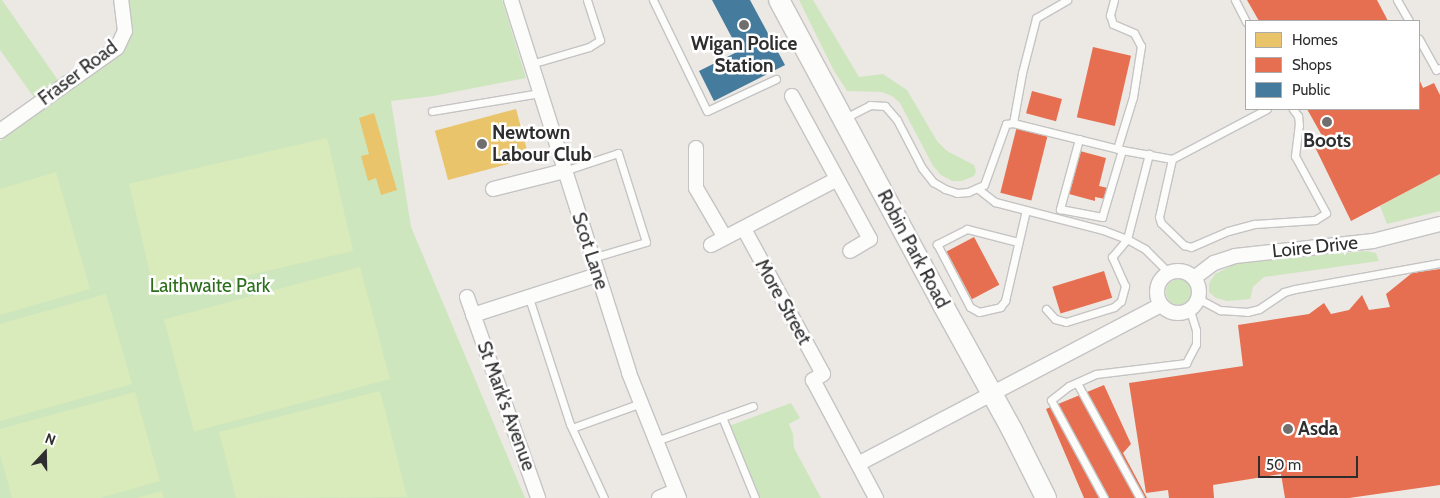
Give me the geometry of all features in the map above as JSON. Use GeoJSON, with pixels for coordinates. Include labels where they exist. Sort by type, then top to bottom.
{"type":"FeatureCollection","features":[{"type":"Feature","properties":{"kind":"street","name":"Fraser Road"},"geometry":{"type":"LineString","coordinates":[[0,131],[117,48],[122,41],[125,31],[121,0]]}},
{"type":"Feature","properties":{"kind":"street","name":"Scot Lane"},"geometry":{"type":"LineString","coordinates":[[511,0],[597,275],[641,403],[677,494]]}},
{"type":"Feature","properties":{"kind":"street","name":"Robin Park Road"},"geometry":{"type":"LineString","coordinates":[[779,0],[992,393],[1046,498]]}},
{"type":"Feature","properties":{"kind":"street"},"geometry":{"type":"LineString","coordinates":[[792,96],[870,239],[850,251]]}},
{"type":"Feature","properties":{"kind":"street"},"geometry":{"type":"LineString","coordinates":[[696,148],[696,188],[724,236]]}},
{"type":"Feature","properties":{"kind":"street"},"geometry":{"type":"LineString","coordinates":[[493,189],[564,171]]}},
{"type":"Feature","properties":{"kind":"street"},"geometry":{"type":"LineString","coordinates":[[711,245],[724,236],[744,229],[837,178]]}},
{"type":"Feature","properties":{"kind":"street","name":"Loire Drive"},"geometry":{"type":"LineString","coordinates":[[1194,278],[1214,263],[1234,256],[1373,241],[1440,224]]}},
{"type":"Feature","properties":{"kind":"street","name":"More Street"},"geometry":{"type":"LineString","coordinates":[[744,229],[822,374],[813,380],[858,464]]}},
{"type":"Feature","properties":{"kind":"street"},"geometry":{"type":"LineString","coordinates":[[1182,271],[1194,278],[1200,291],[1199,299],[1190,310],[1178,314],[1166,310],[1161,305],[1158,299],[1158,287],[1169,273],[1182,271]]}},
{"type":"Feature","properties":{"kind":"street"},"geometry":{"type":"LineString","coordinates":[[473,315],[597,275]]}},
{"type":"Feature","properties":{"kind":"street","name":"St Mark's Avenue"},"geometry":{"type":"LineString","coordinates":[[467,297],[538,498]]}},
{"type":"Feature","properties":{"kind":"street"},"geometry":{"type":"LineString","coordinates":[[876,498],[858,464],[1161,305]]}},
{"type":"Feature","properties":{"kind":"street"},"geometry":{"type":"LineString","coordinates":[[659,498],[677,494]]}},
{"type":"Feature","properties":{"kind":"lane"},"geometry":{"type":"LineString","coordinates":[[531,64],[590,47],[600,40],[587,0]]}},
{"type":"Feature","properties":{"kind":"lane"},"geometry":{"type":"LineString","coordinates":[[653,0],[707,112],[776,79]]}},
{"type":"Feature","properties":{"kind":"lane"},"geometry":{"type":"LineString","coordinates":[[1013,123],[1022,73],[1036,18],[1067,0]]}},
{"type":"Feature","properties":{"kind":"lane"},"geometry":{"type":"LineString","coordinates":[[1079,139],[1060,209],[1102,217],[1133,96],[1142,46],[1134,33],[1113,24],[1110,15],[1114,0]]}},
{"type":"Feature","properties":{"kind":"lane"},"geometry":{"type":"LineString","coordinates":[[1235,0],[1245,20]]}},
{"type":"Feature","properties":{"kind":"lane"},"geometry":{"type":"LineString","coordinates":[[1398,0],[1408,20]]}},
{"type":"Feature","properties":{"kind":"lane"},"geometry":{"type":"LineString","coordinates":[[1420,41],[1436,70],[1440,68]]}},
{"type":"Feature","properties":{"kind":"lane"},"geometry":{"type":"LineString","coordinates":[[432,111],[540,93]]}},
{"type":"Feature","properties":{"kind":"lane"},"geometry":{"type":"LineString","coordinates":[[843,119],[870,105],[885,106],[892,112],[922,168],[933,182],[945,190],[957,193],[977,188],[984,185],[988,180],[1006,124],[1013,123],[1120,149],[1172,158],[1265,110]]}},
{"type":"Feature","properties":{"kind":"lane"},"geometry":{"type":"LineString","coordinates":[[1172,158],[1159,216],[1161,223],[1184,246],[1191,247],[1228,231],[1255,224],[1315,220],[1326,212],[1295,156],[1299,125],[1298,116],[1294,110]]}},
{"type":"Feature","properties":{"kind":"lane"},"geometry":{"type":"LineString","coordinates":[[564,171],[618,153],[646,242],[592,258]]}},
{"type":"Feature","properties":{"kind":"lane"},"geometry":{"type":"LineString","coordinates":[[1046,309],[1055,319],[1066,322],[1114,307],[1121,301],[1125,286],[1112,257],[1127,239],[1150,154]]}},
{"type":"Feature","properties":{"kind":"lane"},"geometry":{"type":"LineString","coordinates":[[977,188],[995,202],[1103,230],[1127,239],[1145,249],[1169,273]]}},
{"type":"Feature","properties":{"kind":"lane"},"geometry":{"type":"LineString","coordinates":[[1018,242],[968,229],[937,244],[970,307],[979,312],[1000,307],[1005,301],[1026,210]]}},
{"type":"Feature","properties":{"kind":"lane"},"geometry":{"type":"LineString","coordinates":[[1199,299],[1220,310],[1246,312],[1259,309],[1284,292],[1295,289],[1440,263]]}},
{"type":"Feature","properties":{"kind":"lane"},"geometry":{"type":"LineString","coordinates":[[529,298],[572,428],[604,498]]}},
{"type":"Feature","properties":{"kind":"lane"},"geometry":{"type":"LineString","coordinates":[[1104,498],[1051,400],[1069,386],[1096,374],[1186,363],[1192,356],[1196,344],[1196,330],[1190,310]]}},
{"type":"Feature","properties":{"kind":"lane"},"geometry":{"type":"LineString","coordinates":[[1077,383],[1140,498]]}},
{"type":"Feature","properties":{"kind":"lane"},"geometry":{"type":"LineString","coordinates":[[572,428],[641,403]]}},
{"type":"Feature","properties":{"kind":"lane"},"geometry":{"type":"LineString","coordinates":[[656,442],[753,406]]}},
{"type":"Feature","properties":{"kind":"lane"},"geometry":{"type":"LineString","coordinates":[[722,418],[755,498]]}},
{"type":"Feature","properties":{"kind":"green space"},"geometry":{"type":"Polygon","coordinates":[[[0,0],[2,0],[62,86],[38,103],[0,50],[0,0]]]}},
{"type":"Feature","properties":{"kind":"green space","name":"Laithwaite Park"},"geometry":{"type":"Polygon","coordinates":[[[125,0],[502,0],[526,78],[433,96],[391,101],[411,227],[525,498],[0,498],[0,141],[121,53],[129,36],[125,0]]]}},
{"type":"Feature","properties":{"kind":"green space"},"geometry":{"type":"Polygon","coordinates":[[[799,0],[813,0],[859,77],[883,74],[907,90],[937,141],[947,151],[974,165],[976,171],[974,176],[962,181],[952,181],[941,175],[933,166],[900,103],[892,96],[882,92],[847,91],[833,69],[799,0]]]}},
{"type":"Feature","properties":{"kind":"green space"},"geometry":{"type":"Polygon","coordinates":[[[327,138],[353,251],[155,297],[129,184],[327,138]]]}},
{"type":"Feature","properties":{"kind":"green space"},"geometry":{"type":"Polygon","coordinates":[[[56,172],[90,289],[0,315],[0,189],[56,172]]]}},
{"type":"Feature","properties":{"kind":"green space"},"geometry":{"type":"Polygon","coordinates":[[[1440,174],[1440,211],[1387,224],[1380,206],[1440,174]]]}},
{"type":"Feature","properties":{"kind":"green space"},"geometry":{"type":"Polygon","coordinates":[[[1367,251],[1376,253],[1379,261],[1264,277],[1253,287],[1250,299],[1227,301],[1216,298],[1209,292],[1209,283],[1215,274],[1233,265],[1248,261],[1367,251]]]}},
{"type":"Feature","properties":{"kind":"green space"},"geometry":{"type":"Polygon","coordinates":[[[360,267],[390,379],[194,432],[164,320],[360,267]]]}},
{"type":"Feature","properties":{"kind":"green space"},"geometry":{"type":"Polygon","coordinates":[[[1179,279],[1188,283],[1192,292],[1188,301],[1179,305],[1170,301],[1166,292],[1170,283],[1179,279]]]}},
{"type":"Feature","properties":{"kind":"green space"},"geometry":{"type":"Polygon","coordinates":[[[106,294],[132,384],[0,421],[0,324],[106,294]]]}},
{"type":"Feature","properties":{"kind":"green space"},"geometry":{"type":"Polygon","coordinates":[[[380,391],[407,497],[236,498],[219,432],[380,391]]]}},
{"type":"Feature","properties":{"kind":"green space"},"geometry":{"type":"Polygon","coordinates":[[[135,392],[160,481],[100,498],[12,498],[0,454],[0,429],[135,392]]]}},
{"type":"Feature","properties":{"kind":"green space"},"geometry":{"type":"Polygon","coordinates":[[[791,403],[800,418],[789,424],[793,434],[794,448],[821,498],[759,498],[729,426],[791,403]]]}},
{"type":"Feature","properties":{"kind":"green space"},"geometry":{"type":"Polygon","coordinates":[[[162,491],[164,498],[136,498],[162,491]]]}},
{"type":"Feature","properties":{"kind":"building: Homes","name":"Newtown Labour Club"},"geometry":{"type":"Polygon","coordinates":[[[516,109],[529,158],[448,180],[435,131],[516,109]]]}},
{"type":"Feature","properties":{"kind":"building: Homes"},"geometry":{"type":"Polygon","coordinates":[[[374,113],[397,190],[381,195],[376,178],[368,181],[361,156],[369,154],[359,118],[374,113]]]}},
{"type":"Feature","properties":{"kind":"building: Shops"},"geometry":{"type":"Polygon","coordinates":[[[1247,0],[1377,0],[1387,20],[1258,20],[1247,0]]]}},
{"type":"Feature","properties":{"kind":"building: Shops"},"geometry":{"type":"Polygon","coordinates":[[[1093,47],[1131,56],[1115,126],[1077,117],[1093,47]]]}},
{"type":"Feature","properties":{"kind":"building: Shops"},"geometry":{"type":"Polygon","coordinates":[[[1420,81],[1423,88],[1434,83],[1440,95],[1440,174],[1351,221],[1314,145],[1325,141],[1308,110],[1420,110],[1420,81]]]}},
{"type":"Feature","properties":{"kind":"building: Shops"},"geometry":{"type":"Polygon","coordinates":[[[1032,91],[1062,99],[1056,121],[1026,113],[1032,91]]]}},
{"type":"Feature","properties":{"kind":"building: Shops"},"geometry":{"type":"Polygon","coordinates":[[[1018,122],[1049,130],[1031,201],[1000,193],[1018,122]]]}},
{"type":"Feature","properties":{"kind":"building: Shops"},"geometry":{"type":"Polygon","coordinates":[[[1080,151],[1106,158],[1099,186],[1108,188],[1105,199],[1095,197],[1095,201],[1069,194],[1080,151]]]}},
{"type":"Feature","properties":{"kind":"building: Shops"},"geometry":{"type":"Polygon","coordinates":[[[974,237],[999,285],[972,299],[947,252],[974,237]]]}},
{"type":"Feature","properties":{"kind":"building: Shops","name":"Asda"},"geometry":{"type":"Polygon","coordinates":[[[1440,269],[1440,485],[1349,498],[1285,498],[1281,474],[1213,485],[1214,498],[1169,498],[1168,490],[1146,493],[1129,383],[1243,366],[1238,325],[1309,314],[1324,303],[1331,314],[1349,310],[1362,295],[1369,310],[1390,307],[1386,294],[1412,273],[1440,269]]]}},
{"type":"Feature","properties":{"kind":"building: Shops"},"geometry":{"type":"Polygon","coordinates":[[[1104,271],[1112,298],[1061,314],[1052,287],[1104,271]]]}},
{"type":"Feature","properties":{"kind":"building: Shops"},"geometry":{"type":"Polygon","coordinates":[[[1104,385],[1131,444],[1123,453],[1147,498],[1084,498],[1046,409],[1104,385]]]}},
{"type":"Feature","properties":{"kind":"building: Public","name":"Wigan Police Station"},"geometry":{"type":"Polygon","coordinates":[[[712,0],[750,0],[785,65],[714,101],[699,71],[739,51],[712,0]]]}},
{"type":"Feature","properties":{"kind":"place","name":"Wigan Police Station"},"geometry":{"type":"Point","coordinates":[744,25]}},
{"type":"Feature","properties":{"kind":"place","name":"Boots"},"geometry":{"type":"Point","coordinates":[1327,122]}},
{"type":"Feature","properties":{"kind":"place","name":"Newtown Labour Club"},"geometry":{"type":"Point","coordinates":[482,144]}},
{"type":"Feature","properties":{"kind":"place","name":"Asda"},"geometry":{"type":"Point","coordinates":[1288,429]}}]}
